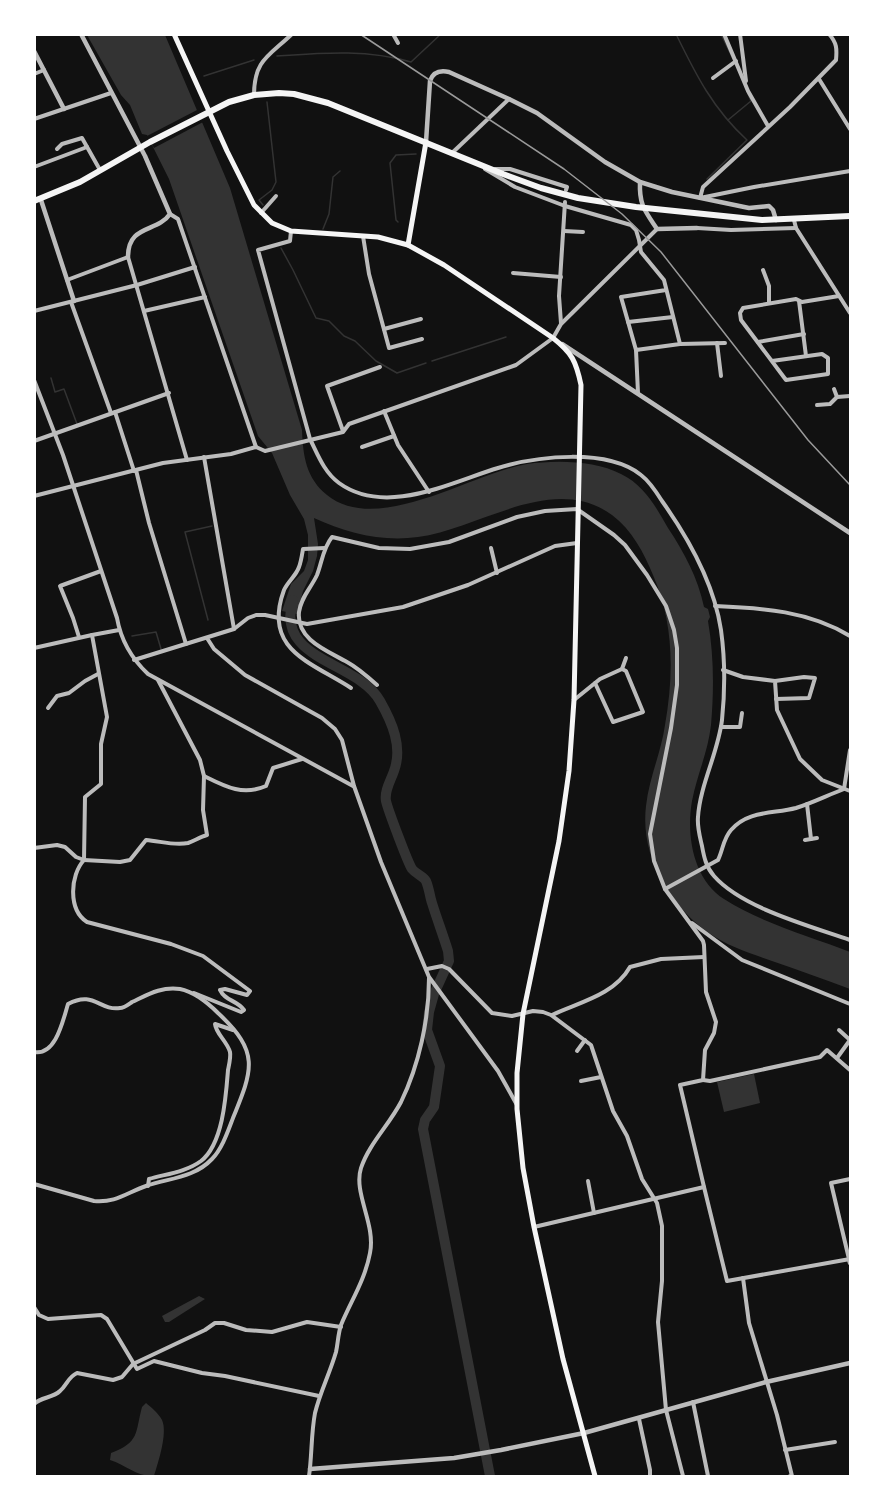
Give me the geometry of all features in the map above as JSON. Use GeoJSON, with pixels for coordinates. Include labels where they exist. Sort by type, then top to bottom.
{"type":"FeatureCollection","features":[{"type":"Feature","properties":{"kind":"main road"},"geometry":{"type":"LineString","coordinates":[[174,34],[254,205],[272,223],[291,231],[378,237],[408,245],[444,265],[553,338],[572,356],[578,369],[581,385],[574,700],[564,809],[523,1014],[517,1073],[517,1105],[523,1168],[534,1227],[563,1359],[595,1476]]}},
{"type":"Feature","properties":{"kind":"main road"},"geometry":{"type":"LineString","coordinates":[[38,200],[63,191],[140,147],[229,102],[254,95],[279,93],[308,97],[350,111],[477,164],[559,194],[599,203],[776,220],[850,216]]}},
{"type":"Feature","properties":{"kind":"main road"},"geometry":{"type":"LineString","coordinates":[[408,245],[426,142]]}},
{"type":"Feature","properties":{"kind":"street"},"geometry":{"type":"LineString","coordinates":[[81,34],[140,147],[170,214],[178,219],[256,447]]}},
{"type":"Feature","properties":{"kind":"street"},"geometry":{"type":"LineString","coordinates":[[283,34],[286,40]]}},
{"type":"Feature","properties":{"kind":"street"},"geometry":{"type":"LineString","coordinates":[[254,95],[258,67],[292,34]]}},
{"type":"Feature","properties":{"kind":"street"},"geometry":{"type":"LineString","coordinates":[[393,34],[398,43]]}},
{"type":"Feature","properties":{"kind":"street"},"geometry":{"type":"LineString","coordinates":[[724,34],[748,91],[768,126]]}},
{"type":"Feature","properties":{"kind":"street"},"geometry":{"type":"LineString","coordinates":[[740,34],[748,91]]}},
{"type":"Feature","properties":{"kind":"street"},"geometry":{"type":"LineString","coordinates":[[700,198],[703,187],[819,79],[836,60],[837,48],[829,34]]}},
{"type":"Feature","properties":{"kind":"street"},"geometry":{"type":"LineString","coordinates":[[34,51],[64,109]]}},
{"type":"Feature","properties":{"kind":"street"},"geometry":{"type":"LineString","coordinates":[[713,78],[735,62]]}},
{"type":"Feature","properties":{"kind":"street"},"geometry":{"type":"LineString","coordinates":[[34,74],[44,70]]}},
{"type":"Feature","properties":{"kind":"street"},"geometry":{"type":"LineString","coordinates":[[426,142],[430,81],[436,73],[449,72],[537,114],[605,162],[640,182],[753,209],[769,206],[776,220]]}},
{"type":"Feature","properties":{"kind":"street"},"geometry":{"type":"LineString","coordinates":[[819,79],[850,129]]}},
{"type":"Feature","properties":{"kind":"street"},"geometry":{"type":"LineString","coordinates":[[34,119],[111,93]]}},
{"type":"Feature","properties":{"kind":"street"},"geometry":{"type":"LineString","coordinates":[[452,153],[509,99]]}},
{"type":"Feature","properties":{"kind":"street"},"geometry":{"type":"LineString","coordinates":[[57,149],[62,144],[82,138],[100,170]]}},
{"type":"Feature","properties":{"kind":"street"},"geometry":{"type":"LineString","coordinates":[[34,167],[87,147]]}},
{"type":"Feature","properties":{"kind":"street"},"geometry":{"type":"LineString","coordinates":[[477,164],[500,180],[516,187],[631,225],[636,230],[641,252],[664,280],[680,344]]}},
{"type":"Feature","properties":{"kind":"street"},"geometry":{"type":"LineString","coordinates":[[489,168],[510,170],[567,187],[566,190]]}},
{"type":"Feature","properties":{"kind":"street"},"geometry":{"type":"LineString","coordinates":[[700,198],[850,171]]}},
{"type":"Feature","properties":{"kind":"street"},"geometry":{"type":"LineString","coordinates":[[640,182],[642,207],[657,229]]}},
{"type":"Feature","properties":{"kind":"street"},"geometry":{"type":"LineString","coordinates":[[261,213],[276,196]]}},
{"type":"Feature","properties":{"kind":"street"},"geometry":{"type":"LineString","coordinates":[[38,200],[67,280],[72,301],[135,471],[186,644]]}},
{"type":"Feature","properties":{"kind":"street"},"geometry":{"type":"LineString","coordinates":[[561,324],[559,311],[565,204]]}},
{"type":"Feature","properties":{"kind":"street"},"geometry":{"type":"LineString","coordinates":[[170,214],[166,219],[136,235],[128,248],[128,257],[187,460]]}},
{"type":"Feature","properties":{"kind":"street"},"geometry":{"type":"LineString","coordinates":[[794,220],[796,228],[850,313]]}},
{"type":"Feature","properties":{"kind":"street"},"geometry":{"type":"LineString","coordinates":[[34,496],[163,463],[231,454],[256,447],[265,451],[343,432],[349,424],[516,365],[553,338],[561,324],[657,229],[796,228]]}},
{"type":"Feature","properties":{"kind":"street"},"geometry":{"type":"LineString","coordinates":[[291,231],[290,241],[258,250],[310,439],[322,464],[338,482],[348,488],[380,496],[411,496],[500,467],[538,459],[578,458],[611,462],[641,475],[661,499],[685,535],[708,583],[720,629],[723,669],[721,727],[698,818],[704,867],[733,893],[850,940]]}},
{"type":"Feature","properties":{"kind":"street"},"geometry":{"type":"LineString","coordinates":[[564,231],[583,232]]}},
{"type":"Feature","properties":{"kind":"street"},"geometry":{"type":"LineString","coordinates":[[363,236],[369,274],[389,348],[422,339]]}},
{"type":"Feature","properties":{"kind":"street"},"geometry":{"type":"LineString","coordinates":[[67,280],[128,257]]}},
{"type":"Feature","properties":{"kind":"street"},"geometry":{"type":"LineString","coordinates":[[34,310],[136,285],[195,267]]}},
{"type":"Feature","properties":{"kind":"street"},"geometry":{"type":"LineString","coordinates":[[535,276],[536,270]]}},
{"type":"Feature","properties":{"kind":"street"},"geometry":{"type":"LineString","coordinates":[[763,270],[769,286],[769,303]]}},
{"type":"Feature","properties":{"kind":"street"},"geometry":{"type":"LineString","coordinates":[[513,273],[561,277]]}},
{"type":"Feature","properties":{"kind":"street"},"geometry":{"type":"LineString","coordinates":[[766,278],[773,275]]}},
{"type":"Feature","properties":{"kind":"street"},"geometry":{"type":"LineString","coordinates":[[638,393],[636,350],[621,297],[666,290]]}},
{"type":"Feature","properties":{"kind":"street"},"geometry":{"type":"LineString","coordinates":[[772,361],[822,354],[828,358],[828,374],[786,380],[741,320],[740,313],[743,308],[839,296]]}},
{"type":"Feature","properties":{"kind":"street"},"geometry":{"type":"LineString","coordinates":[[144,311],[205,297]]}},
{"type":"Feature","properties":{"kind":"street"},"geometry":{"type":"LineString","coordinates":[[799,301],[806,356]]}},
{"type":"Feature","properties":{"kind":"street"},"geometry":{"type":"LineString","coordinates":[[628,322],[673,317]]}},
{"type":"Feature","properties":{"kind":"street"},"geometry":{"type":"LineString","coordinates":[[384,329],[422,319]]}},
{"type":"Feature","properties":{"kind":"street"},"geometry":{"type":"LineString","coordinates":[[758,342],[804,334]]}},
{"type":"Feature","properties":{"kind":"street"},"geometry":{"type":"LineString","coordinates":[[553,338],[850,533]]}},
{"type":"Feature","properties":{"kind":"street"},"geometry":{"type":"LineString","coordinates":[[717,343],[721,376]]}},
{"type":"Feature","properties":{"kind":"street"},"geometry":{"type":"LineString","coordinates":[[636,350],[680,344],[725,343]]}},
{"type":"Feature","properties":{"kind":"street"},"geometry":{"type":"LineString","coordinates":[[343,432],[327,386],[380,367]]}},
{"type":"Feature","properties":{"kind":"street"},"geometry":{"type":"LineString","coordinates":[[34,380],[73,486],[119,630],[134,660],[148,674],[354,786]]}},
{"type":"Feature","properties":{"kind":"street"},"geometry":{"type":"LineString","coordinates":[[834,389],[837,397]]}},
{"type":"Feature","properties":{"kind":"street"},"geometry":{"type":"LineString","coordinates":[[34,441],[169,393]]}},
{"type":"Feature","properties":{"kind":"street"},"geometry":{"type":"LineString","coordinates":[[817,405],[830,404],[837,397],[850,396]]}},
{"type":"Feature","properties":{"kind":"street"},"geometry":{"type":"LineString","coordinates":[[384,411],[403,454],[429,492]]}},
{"type":"Feature","properties":{"kind":"street"},"geometry":{"type":"LineString","coordinates":[[362,447],[394,436]]}},
{"type":"Feature","properties":{"kind":"street"},"geometry":{"type":"LineString","coordinates":[[204,457],[234,630]]}},
{"type":"Feature","properties":{"kind":"street"},"geometry":{"type":"LineString","coordinates":[[377,685],[362,671],[313,643],[300,622],[299,613],[304,596],[316,576],[325,548],[332,537],[379,548],[410,549],[450,542],[517,517],[577,508],[625,545],[666,606],[677,648],[677,685],[671,728],[650,834],[654,861],[666,888],[703,941],[706,992],[716,1022],[714,1033],[705,1050],[703,1080]]}},
{"type":"Feature","properties":{"kind":"street"},"geometry":{"type":"LineString","coordinates":[[134,660],[234,630],[248,618],[256,615],[307,624],[403,607],[497,573],[555,546],[577,543]]}},
{"type":"Feature","properties":{"kind":"street"},"geometry":{"type":"LineString","coordinates":[[325,548],[303,549],[299,569],[283,592],[278,618],[283,637],[298,657],[351,688]]}},
{"type":"Feature","properties":{"kind":"street"},"geometry":{"type":"LineString","coordinates":[[491,548],[497,573]]}},
{"type":"Feature","properties":{"kind":"street"},"geometry":{"type":"LineString","coordinates":[[79,637],[60,586],[101,571]]}},
{"type":"Feature","properties":{"kind":"street"},"geometry":{"type":"LineString","coordinates":[[715,606],[758,608],[809,616],[850,636]]}},
{"type":"Feature","properties":{"kind":"street"},"geometry":{"type":"LineString","coordinates":[[34,648],[119,630]]}},
{"type":"Feature","properties":{"kind":"street"},"geometry":{"type":"LineString","coordinates":[[34,1052],[46,1051],[52,1046],[68,1004],[79,998],[120,1008],[159,989],[178,988],[241,1012],[244,1010],[240,1005],[225,997],[220,990],[225,989],[247,995],[250,991],[203,956],[171,944],[87,922],[80,918],[72,884],[79,865],[84,860],[85,797],[101,784],[101,744],[107,717],[92,635]]}},
{"type":"Feature","properties":{"kind":"street"},"geometry":{"type":"LineString","coordinates":[[207,638],[214,649],[245,675],[322,718],[335,729],[342,740],[354,786],[381,862],[429,977],[426,1018],[417,1058],[401,1101],[367,1153],[359,1175],[360,1190],[371,1233],[371,1251],[359,1290],[341,1327],[336,1351],[320,1396],[315,1416],[309,1476]]}},
{"type":"Feature","properties":{"kind":"street"},"geometry":{"type":"LineString","coordinates":[[574,700],[595,683],[622,669],[626,658]]}},
{"type":"Feature","properties":{"kind":"street"},"geometry":{"type":"LineString","coordinates":[[595,683],[613,722],[643,712],[626,671],[622,669]]}},
{"type":"Feature","properties":{"kind":"street"},"geometry":{"type":"LineString","coordinates":[[723,669],[742,677],[775,681],[804,677],[815,678],[809,698],[777,699]]}},
{"type":"Feature","properties":{"kind":"street"},"geometry":{"type":"LineString","coordinates":[[48,708],[57,696],[69,693],[98,675]]}},
{"type":"Feature","properties":{"kind":"street"},"geometry":{"type":"LineString","coordinates":[[34,848],[57,845],[84,860],[120,862],[130,860],[146,840],[172,844],[190,843],[207,835],[203,810],[204,776],[200,760],[158,679]]}},
{"type":"Feature","properties":{"kind":"street"},"geometry":{"type":"LineString","coordinates":[[775,681],[780,717],[800,759],[822,780],[850,791]]}},
{"type":"Feature","properties":{"kind":"street"},"geometry":{"type":"LineString","coordinates":[[721,727],[740,727],[742,713]]}},
{"type":"Feature","properties":{"kind":"street"},"geometry":{"type":"LineString","coordinates":[[844,789],[850,750]]}},
{"type":"Feature","properties":{"kind":"street"},"geometry":{"type":"LineString","coordinates":[[204,776],[225,787],[244,792],[266,786],[273,768],[302,759]]}},
{"type":"Feature","properties":{"kind":"street"},"geometry":{"type":"LineString","coordinates":[[666,888],[718,860],[723,842],[731,830],[742,821],[754,815],[807,804],[844,789]]}},
{"type":"Feature","properties":{"kind":"street"},"geometry":{"type":"LineString","coordinates":[[807,804],[811,839]]}},
{"type":"Feature","properties":{"kind":"street"},"geometry":{"type":"LineString","coordinates":[[805,840],[817,838]]}},
{"type":"Feature","properties":{"kind":"street"},"geometry":{"type":"LineString","coordinates":[[688,920],[742,960],[850,1004]]}},
{"type":"Feature","properties":{"kind":"street"},"geometry":{"type":"LineString","coordinates":[[551,1015],[611,989],[624,978],[630,967],[661,959],[704,957]]}},
{"type":"Feature","properties":{"kind":"street"},"geometry":{"type":"LineString","coordinates":[[427,969],[442,966],[449,969],[492,1013],[512,1016],[533,1011],[551,1015],[591,1045],[597,1057],[601,1077],[613,1111],[627,1136],[642,1179],[655,1199],[662,1226],[662,1281],[658,1322],[666,1410],[682,1476]]}},
{"type":"Feature","properties":{"kind":"street"},"geometry":{"type":"LineString","coordinates":[[429,977],[498,1071],[517,1105]]}},
{"type":"Feature","properties":{"kind":"street"},"geometry":{"type":"LineString","coordinates":[[34,1184],[94,1202],[117,1200],[148,1186],[186,1176],[214,1156],[236,1112],[250,1070],[248,1053],[237,1031],[194,993]]}},
{"type":"Feature","properties":{"kind":"street"},"geometry":{"type":"LineString","coordinates":[[148,1186],[149,1179],[177,1172],[198,1163],[204,1159],[212,1146],[219,1130],[226,1102],[230,1052],[215,1029],[215,1024],[237,1031]]}},
{"type":"Feature","properties":{"kind":"street"},"geometry":{"type":"LineString","coordinates":[[837,1058],[850,1040],[839,1030]]}},
{"type":"Feature","properties":{"kind":"street"},"geometry":{"type":"LineString","coordinates":[[577,1051],[585,1040]]}},
{"type":"Feature","properties":{"kind":"street"},"geometry":{"type":"LineString","coordinates":[[850,1070],[827,1050],[820,1057],[710,1081],[703,1080],[680,1085],[727,1281],[850,1260],[831,1183],[850,1179]]}},
{"type":"Feature","properties":{"kind":"street"},"geometry":{"type":"LineString","coordinates":[[582,1081],[601,1077]]}},
{"type":"Feature","properties":{"kind":"street"},"geometry":{"type":"LineString","coordinates":[[588,1180],[594,1213]]}},
{"type":"Feature","properties":{"kind":"street"},"geometry":{"type":"LineString","coordinates":[[534,1227],[704,1186]]}},
{"type":"Feature","properties":{"kind":"street"},"geometry":{"type":"LineString","coordinates":[[743,1278],[749,1323],[777,1415],[792,1476],[790,1476]]}},
{"type":"Feature","properties":{"kind":"street"},"geometry":{"type":"LineString","coordinates":[[34,1306],[39,1315],[48,1319],[101,1315],[107,1319],[137,1368],[154,1361],[202,1373],[320,1396]]}},
{"type":"Feature","properties":{"kind":"street"},"geometry":{"type":"LineString","coordinates":[[34,1404],[62,1390],[72,1375],[76,1373],[113,1380],[122,1377],[133,1364],[206,1330],[215,1323],[224,1323],[246,1330],[272,1332],[307,1322],[341,1327]]}},
{"type":"Feature","properties":{"kind":"street"},"geometry":{"type":"LineString","coordinates":[[310,1469],[454,1458],[584,1433],[766,1382],[850,1363]]}},
{"type":"Feature","properties":{"kind":"street"},"geometry":{"type":"LineString","coordinates":[[693,1402],[708,1476]]}},
{"type":"Feature","properties":{"kind":"street"},"geometry":{"type":"LineString","coordinates":[[639,1419],[650,1476]]}},
{"type":"Feature","properties":{"kind":"street"},"geometry":{"type":"LineString","coordinates":[[785,1450],[835,1442]]}},
{"type":"Feature","properties":{"kind":"shaded area"},"geometry":{"type":"Polygon","coordinates":[[[87,35],[165,35],[230,188],[302,430],[307,466],[314,481],[327,495],[348,506],[372,509],[398,506],[425,499],[504,470],[527,464],[562,462],[611,469],[636,484],[649,497],[685,556],[710,617],[708,621],[713,673],[711,725],[690,814],[691,842],[699,868],[713,890],[738,908],[850,952],[850,989],[747,952],[716,938],[681,908],[660,878],[653,861],[645,825],[650,785],[668,706],[671,668],[668,630],[660,593],[646,558],[637,542],[612,515],[589,503],[565,499],[541,501],[441,532],[405,538],[364,535],[314,518],[318,544],[313,571],[303,591],[297,614],[282,611],[291,584],[304,571],[308,560],[308,535],[304,519],[290,495],[272,453],[258,436],[169,179],[147,135],[142,134],[130,105],[121,95],[87,35]]]}},
{"type":"Feature","properties":{"kind":"shaded area"},"geometry":{"type":"Polygon","coordinates":[[[754,1074],[760,1103],[724,1112],[717,1082],[754,1074]]]}},
{"type":"Feature","properties":{"kind":"shaded area"},"geometry":{"type":"Polygon","coordinates":[[[199,1296],[205,1299],[169,1322],[165,1322],[162,1316],[199,1296]]]}},
{"type":"Feature","properties":{"kind":"shaded area"},"geometry":{"type":"Polygon","coordinates":[[[146,1403],[159,1415],[164,1426],[162,1448],[154,1476],[137,1473],[110,1460],[111,1453],[127,1445],[135,1436],[142,1407],[146,1403]]]}},
{"type":"Feature","properties":{"kind":"pier"},"geometry":{"type":"Polygon","coordinates":[[[199,109],[205,121],[154,148],[147,136],[199,109]]]}},
{"type":"Feature","properties":{"kind":"waterway"},"geometry":{"type":"LineString","coordinates":[[277,56],[327,53],[361,54],[411,62],[441,34]]}},
{"type":"Feature","properties":{"kind":"waterway"},"geometry":{"type":"LineString","coordinates":[[676,34],[715,104],[747,140],[707,179]]}},
{"type":"Feature","properties":{"kind":"waterway"},"geometry":{"type":"LineString","coordinates":[[721,34],[733,59]]}},
{"type":"Feature","properties":{"kind":"waterway"},"geometry":{"type":"LineString","coordinates":[[204,76],[254,60]]}},
{"type":"Feature","properties":{"kind":"waterway"},"geometry":{"type":"LineString","coordinates":[[728,120],[751,101],[748,94]]}},
{"type":"Feature","properties":{"kind":"waterway"},"geometry":{"type":"LineString","coordinates":[[263,205],[259,200],[272,190],[276,182],[267,102]]}},
{"type":"Feature","properties":{"kind":"waterway"},"geometry":{"type":"LineString","coordinates":[[398,222],[390,163],[396,155],[416,154]]}},
{"type":"Feature","properties":{"kind":"waterway"},"geometry":{"type":"LineString","coordinates":[[323,229],[329,214],[333,177],[340,171]]}},
{"type":"Feature","properties":{"kind":"waterway"},"geometry":{"type":"LineString","coordinates":[[281,248],[316,318],[329,321],[376,361],[397,373],[426,363]]}},
{"type":"Feature","properties":{"kind":"waterway"},"geometry":{"type":"LineString","coordinates":[[432,361],[506,337]]}},
{"type":"Feature","properties":{"kind":"waterway"},"geometry":{"type":"LineString","coordinates":[[51,378],[55,392],[64,389],[77,424]]}},
{"type":"Feature","properties":{"kind":"waterway"},"geometry":{"type":"LineString","coordinates":[[208,620],[185,532],[212,526]]}},
{"type":"Feature","properties":{"kind":"waterway"},"geometry":{"type":"LineString","coordinates":[[293,600],[290,620],[295,636],[306,648],[369,688],[389,717],[395,735],[397,753],[386,801],[410,865],[426,881],[448,951],[449,961],[434,994],[429,1012],[427,1030],[440,1066],[434,1107],[425,1120],[423,1129],[490,1476]]}},
{"type":"Feature","properties":{"kind":"waterway"},"geometry":{"type":"LineString","coordinates":[[132,636],[156,632],[161,649]]}},
{"type":"Feature","properties":{"kind":"railway"},"geometry":{"type":"LineString","coordinates":[[360,34],[564,169],[622,214],[661,252],[808,440],[850,485]]}}]}
